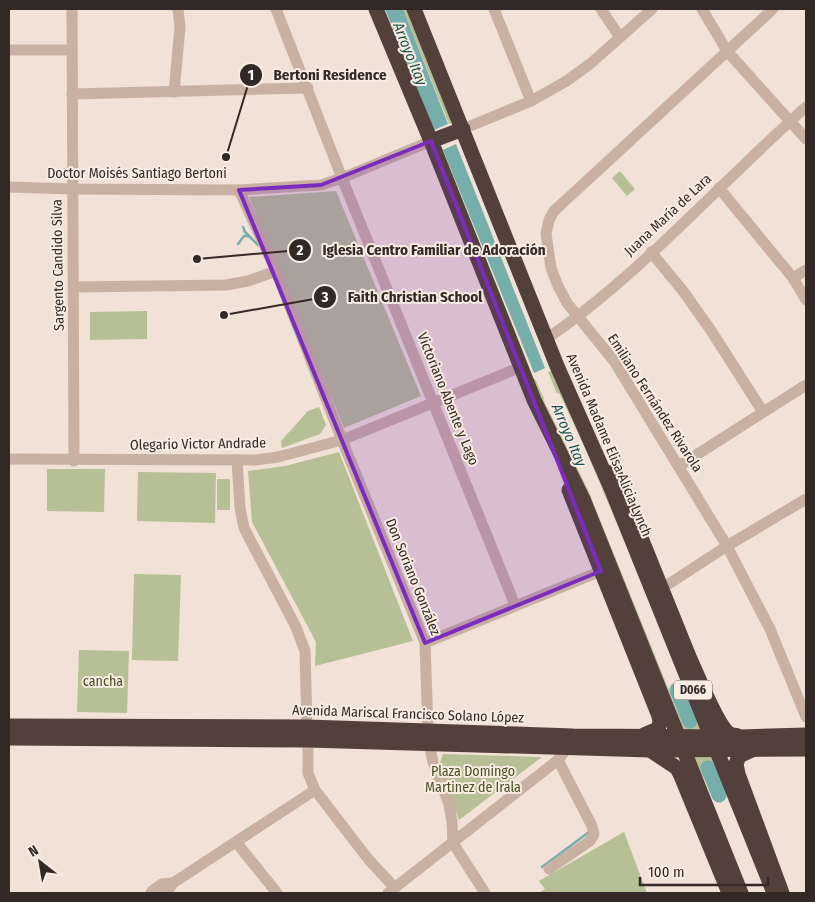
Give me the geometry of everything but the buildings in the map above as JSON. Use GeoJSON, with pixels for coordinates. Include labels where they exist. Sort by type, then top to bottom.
{"type":"FeatureCollection","features":[{"type":"Feature","properties":{"kind":"highway","name":"D066"},"geometry":{"type":"LineString","coordinates":[[376,9],[434,140],[534,400],[583,499],[741,893]]}},
{"type":"Feature","properties":{"kind":"highway","name":"Avenida Madame Elisa Alicia Lynch"},"geometry":{"type":"LineString","coordinates":[[414,9],[458,131],[546,339],[612,488],[774,893]]}},
{"type":"Feature","properties":{"kind":"highway"},"geometry":{"type":"LineString","coordinates":[[434,140],[458,131]]}},
{"type":"Feature","properties":{"kind":"highway"},"geometry":{"type":"LineString","coordinates":[[534,400],[659,716],[658,729],[642,735]]}},
{"type":"Feature","properties":{"kind":"highway"},"geometry":{"type":"LineString","coordinates":[[583,421],[600,445],[613,470],[690,659],[720,724],[731,735],[742,737]]}},
{"type":"Feature","properties":{"kind":"highway","name":"Avenida Mariscal Francisco Solano López"},"geometry":{"type":"LineString","coordinates":[[9,726],[429,736],[642,735],[742,737],[806,735]]}},
{"type":"Feature","properties":{"kind":"highway","name":"Avenida Mariscal Francisco Solano López"},"geometry":{"type":"LineString","coordinates":[[9,738],[308,733]]}},
{"type":"Feature","properties":{"kind":"highway","name":"Avenida Mariscal Francisco Solano López"},"geometry":{"type":"LineString","coordinates":[[429,736],[568,747],[650,750],[806,749]]}},
{"type":"Feature","properties":{"kind":"highway"},"geometry":{"type":"LineString","coordinates":[[650,750],[677,768],[729,893]]}},
{"type":"Feature","properties":{"kind":"highway"},"geometry":{"type":"LineString","coordinates":[[754,750],[744,752],[739,756],[736,764],[782,893]]}},
{"type":"Feature","properties":{"kind":"street","name":"Sargento Candido Silva"},"geometry":{"type":"LineString","coordinates":[[72,9],[74,461]]}},
{"type":"Feature","properties":{"kind":"street"},"geometry":{"type":"LineString","coordinates":[[174,92],[180,27],[178,9]]}},
{"type":"Feature","properties":{"kind":"street","name":"Victoriano Abente y Lago"},"geometry":{"type":"LineString","coordinates":[[276,9],[342,178],[515,605]]}},
{"type":"Feature","properties":{"kind":"street"},"geometry":{"type":"LineString","coordinates":[[494,9],[531,101]]}},
{"type":"Feature","properties":{"kind":"street"},"geometry":{"type":"LineString","coordinates":[[601,9],[619,36]]}},
{"type":"Feature","properties":{"kind":"street"},"geometry":{"type":"LineString","coordinates":[[458,131],[551,91],[578,73],[652,9]]}},
{"type":"Feature","properties":{"kind":"street"},"geometry":{"type":"LineString","coordinates":[[702,9],[727,51],[806,139]]}},
{"type":"Feature","properties":{"kind":"street","name":"Emiliano Fernández Rivarola"},"geometry":{"type":"LineString","coordinates":[[773,9],[554,211],[549,220],[546,234],[551,268],[567,303],[614,361],[727,546],[770,629],[806,717]]}},
{"type":"Feature","properties":{"kind":"street"},"geometry":{"type":"LineString","coordinates":[[9,50],[72,50]]}},
{"type":"Feature","properties":{"kind":"street"},"geometry":{"type":"LineString","coordinates":[[72,94],[308,88]]}},
{"type":"Feature","properties":{"kind":"street","name":"Juana María de Lara"},"geometry":{"type":"LineString","coordinates":[[546,339],[579,317],[806,107]]}},
{"type":"Feature","properties":{"kind":"street","name":"Doctor Moisés Santiago Bertoni"},"geometry":{"type":"LineString","coordinates":[[9,187],[240,190],[321,185],[434,140]]}},
{"type":"Feature","properties":{"kind":"street"},"geometry":{"type":"LineString","coordinates":[[718,188],[793,278],[806,300]]}},
{"type":"Feature","properties":{"kind":"street","name":"Don Soriano González"},"geometry":{"type":"LineString","coordinates":[[240,190],[276,271],[342,440],[425,643],[429,736],[433,762],[449,804],[453,843]]}},
{"type":"Feature","properties":{"kind":"street"},"geometry":{"type":"LineString","coordinates":[[651,252],[683,291],[710,329],[763,412]]}},
{"type":"Feature","properties":{"kind":"street"},"geometry":{"type":"LineString","coordinates":[[793,278],[806,270]]}},
{"type":"Feature","properties":{"kind":"street"},"geometry":{"type":"LineString","coordinates":[[74,287],[226,285],[248,281],[276,271]]}},
{"type":"Feature","properties":{"kind":"street","name":"Olegario Victor Andrade"},"geometry":{"type":"LineString","coordinates":[[9,459],[74,461],[256,460],[278,457],[342,440],[521,368]]}},
{"type":"Feature","properties":{"kind":"street"},"geometry":{"type":"LineString","coordinates":[[679,466],[806,385]]}},
{"type":"Feature","properties":{"kind":"street"},"geometry":{"type":"LineString","coordinates":[[237,460],[240,508],[244,528],[296,627],[305,651],[308,773],[315,790],[370,860],[391,891],[558,760],[568,747]]}},
{"type":"Feature","properties":{"kind":"street"},"geometry":{"type":"LineString","coordinates":[[661,589],[727,546],[806,499]]}},
{"type":"Feature","properties":{"kind":"street"},"geometry":{"type":"LineString","coordinates":[[425,643],[601,571]]}},
{"type":"Feature","properties":{"kind":"street"},"geometry":{"type":"LineString","coordinates":[[549,868],[590,841],[594,834],[592,826],[558,760]]}},
{"type":"Feature","properties":{"kind":"street"},"geometry":{"type":"LineString","coordinates":[[163,893],[168,891],[173,883],[315,790]]}},
{"type":"Feature","properties":{"kind":"street"},"geometry":{"type":"LineString","coordinates":[[236,842],[277,893]]}},
{"type":"Feature","properties":{"kind":"street"},"geometry":{"type":"LineString","coordinates":[[453,843],[485,893]]}},
{"type":"Feature","properties":{"kind":"street"},"geometry":{"type":"LineString","coordinates":[[151,893],[162,884],[173,883]]}},
{"type":"Feature","properties":{"kind":"highlighted area"},"geometry":{"type":"Polygon","coordinates":[[[431,141],[601,571],[425,643],[239,190],[321,185],[431,141]]]}},
{"type":"Feature","properties":{"kind":"green space"},"geometry":{"type":"Polygon","coordinates":[[[403,9],[408,9],[454,122],[449,124],[403,9]]]}},
{"type":"Feature","properties":{"kind":"green space"},"geometry":{"type":"Polygon","coordinates":[[[620,171],[635,189],[627,196],[612,178],[620,171]]]}},
{"type":"Feature","properties":{"kind":"green space"},"geometry":{"type":"Polygon","coordinates":[[[336,191],[421,396],[344,428],[249,197],[336,191]]]}},
{"type":"Feature","properties":{"kind":"green space"},"geometry":{"type":"Polygon","coordinates":[[[147,311],[147,339],[90,340],[90,312],[147,311]]]}},
{"type":"Feature","properties":{"kind":"green space"},"geometry":{"type":"Polygon","coordinates":[[[553,370],[593,455],[703,731],[683,731],[532,380],[535,379],[548,407],[562,406],[548,372],[553,370]]]}},
{"type":"Feature","properties":{"kind":"green space"},"geometry":{"type":"Polygon","coordinates":[[[319,407],[326,425],[320,434],[282,448],[281,441],[308,411],[319,407]]]}},
{"type":"Feature","properties":{"kind":"green space"},"geometry":{"type":"Polygon","coordinates":[[[339,452],[413,641],[315,666],[316,642],[252,522],[248,471],[285,466],[339,452]]]}},
{"type":"Feature","properties":{"kind":"green space"},"geometry":{"type":"Polygon","coordinates":[[[47,469],[105,469],[104,512],[47,511],[47,469]]]}},
{"type":"Feature","properties":{"kind":"green space"},"geometry":{"type":"Polygon","coordinates":[[[138,472],[216,473],[215,523],[137,521],[138,472]]]}},
{"type":"Feature","properties":{"kind":"green space"},"geometry":{"type":"Polygon","coordinates":[[[217,479],[230,479],[230,510],[217,510],[217,479]]]}},
{"type":"Feature","properties":{"kind":"green space"},"geometry":{"type":"Polygon","coordinates":[[[134,574],[181,575],[178,661],[132,660],[134,574]]]}},
{"type":"Feature","properties":{"kind":"green space","name":"cancha"},"geometry":{"type":"Polygon","coordinates":[[[79,650],[129,651],[127,713],[77,712],[79,650]]]}},
{"type":"Feature","properties":{"kind":"green space","name":"Plaza Domingo Martinez de Irala"},"geometry":{"type":"Polygon","coordinates":[[[443,754],[542,757],[459,820],[439,765],[443,754]]]}},
{"type":"Feature","properties":{"kind":"green space"},"geometry":{"type":"Polygon","coordinates":[[[693,756],[714,756],[768,893],[704,780],[693,756]]]}},
{"type":"Feature","properties":{"kind":"green space"},"geometry":{"type":"Polygon","coordinates":[[[624,832],[647,893],[539,893],[545,889],[539,881],[624,832]]]}},
{"type":"Feature","properties":{"kind":"water"},"geometry":{"type":"Polygon","coordinates":[[[385,9],[403,9],[448,124],[434,130],[385,9]]]}},
{"type":"Feature","properties":{"kind":"water"},"geometry":{"type":"Polygon","coordinates":[[[456,144],[545,368],[534,373],[443,150],[456,144]]]}},
{"type":"Feature","properties":{"kind":"pier"},"geometry":{"type":"Polygon","coordinates":[[[559,393],[583,443],[693,708],[692,710],[677,710],[588,490],[543,399],[559,393]]]}},
{"type":"Feature","properties":{"kind":"pier"},"geometry":{"type":"Polygon","coordinates":[[[719,771],[769,893],[748,893],[702,779],[719,771]]]}},
{"type":"Feature","properties":{"kind":"waterway"},"geometry":{"type":"LineString","coordinates":[[243,227],[249,236]]}},
{"type":"Feature","properties":{"kind":"waterway"},"geometry":{"type":"LineString","coordinates":[[238,244],[244,236],[249,236],[258,245]]}},
{"type":"Feature","properties":{"kind":"waterway","name":"Arroyo Itay"},"geometry":{"type":"LineString","coordinates":[[677,690],[690,721]]}},
{"type":"Feature","properties":{"kind":"waterway","name":"Arroyo Itay"},"geometry":{"type":"LineString","coordinates":[[708,768],[719,795]]}},
{"type":"Feature","properties":{"kind":"waterway"},"geometry":{"type":"LineString","coordinates":[[542,867],[589,832]]}},
{"type":"Feature","properties":{"kind":"place","name":"Bertoni Residence"},"geometry":{"type":"Point","coordinates":[226,157]}},
{"type":"Feature","properties":{"kind":"place","name":"Iglesia Centro Familiar de Adoración"},"geometry":{"type":"Point","coordinates":[197,259]}},
{"type":"Feature","properties":{"kind":"place","name":"Faith Christian School"},"geometry":{"type":"Point","coordinates":[224,315]}}]}
